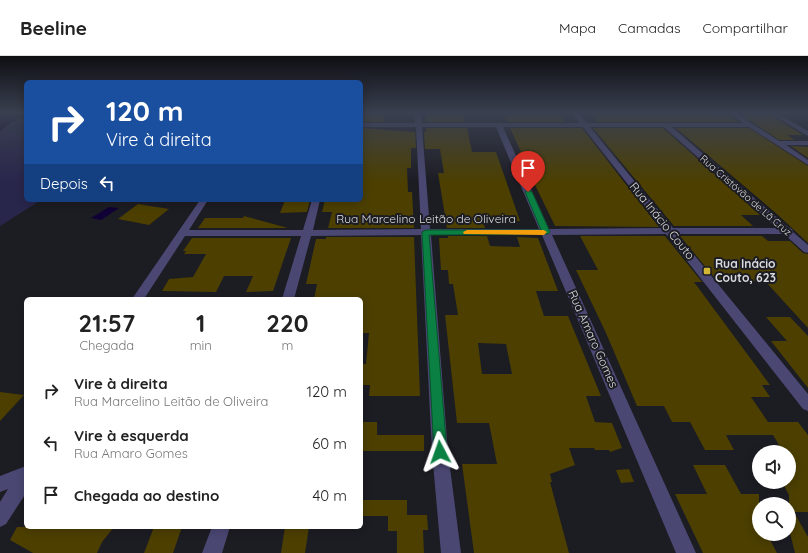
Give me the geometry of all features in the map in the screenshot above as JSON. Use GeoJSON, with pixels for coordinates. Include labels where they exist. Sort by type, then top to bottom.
{"type":"FeatureCollection","features":[{"type":"Feature","properties":{"kind":"street"},"geometry":{"type":"LineString","coordinates":[[419,136],[440,452],[451,553]]}},
{"type":"Feature","properties":{"kind":"street","name":"Rua Amaro Gomes"},"geometry":{"type":"LineString","coordinates":[[504,136],[686,553]]}},
{"type":"Feature","properties":{"kind":"street","name":"Rua Inácio Couto"},"geometry":{"type":"LineString","coordinates":[[593,136],[808,405]]}},
{"type":"Feature","properties":{"kind":"street","name":"Rua Cristóvão de Lã Cruz"},"geometry":{"type":"LineString","coordinates":[[679,136],[808,250]]}},
{"type":"Feature","properties":{"kind":"street"},"geometry":{"type":"LineString","coordinates":[[768,136],[808,163]]}},
{"type":"Feature","properties":{"kind":"street"},"geometry":{"type":"LineString","coordinates":[[778,143],[808,143]]}},
{"type":"Feature","properties":{"kind":"street"},"geometry":{"type":"LineString","coordinates":[[139,297],[203,202]]}},
{"type":"Feature","properties":{"kind":"street"},"geometry":{"type":"LineString","coordinates":[[289,297],[315,202]]}},
{"type":"Feature","properties":{"kind":"street","name":"Rua Marcelino Leitão de Oliveira"},"geometry":{"type":"LineString","coordinates":[[183,233],[788,231]]}},
{"type":"Feature","properties":{"kind":"street"},"geometry":{"type":"LineString","coordinates":[[0,484],[24,477]]}},
{"type":"Feature","properties":{"kind":"street"},"geometry":{"type":"LineString","coordinates":[[0,518],[24,479]]}},
{"type":"Feature","properties":{"kind":"street"},"geometry":{"type":"LineString","coordinates":[[212,553],[220,529]]}},
{"type":"Feature","properties":{"kind":"shaded area"},"geometry":{"type":"Polygon","coordinates":[[[0,136],[24,136],[24,202],[38,202],[0,226],[0,136]]]}},
{"type":"Feature","properties":{"kind":"shaded area"},"geometry":{"type":"Polygon","coordinates":[[[109,207],[119,208],[101,220],[91,218],[109,207]]]}},
{"type":"Feature","properties":{"kind":"building"},"geometry":{"type":"Polygon","coordinates":[[[363,136],[415,136],[416,148],[411,148],[411,168],[407,168],[408,192],[412,192],[414,228],[328,228],[332,212],[322,212],[324,202],[363,202],[363,136]]]}},
{"type":"Feature","properties":{"kind":"building"},"geometry":{"type":"Polygon","coordinates":[[[424,136],[469,136],[472,152],[496,152],[520,221],[483,221],[485,228],[447,228],[438,173],[444,173],[440,149],[425,149],[424,136]]]}},
{"type":"Feature","properties":{"kind":"building"},"geometry":{"type":"Polygon","coordinates":[[[514,136],[588,136],[659,227],[555,226],[519,152],[521,152],[514,136]]]}},
{"type":"Feature","properties":{"kind":"building"},"geometry":{"type":"Polygon","coordinates":[[[600,136],[672,136],[760,215],[741,215],[753,226],[674,226],[600,136]]]}},
{"type":"Feature","properties":{"kind":"building"},"geometry":{"type":"Polygon","coordinates":[[[686,136],[762,136],[808,166],[808,243],[778,215],[686,136]]]}},
{"type":"Feature","properties":{"kind":"building"},"geometry":{"type":"Polygon","coordinates":[[[773,136],[789,136],[795,140],[779,140],[773,136]]]}},
{"type":"Feature","properties":{"kind":"building"},"geometry":{"type":"Polygon","coordinates":[[[791,146],[808,147],[808,158],[791,146]]]}},
{"type":"Feature","properties":{"kind":"building"},"geometry":{"type":"Polygon","coordinates":[[[284,202],[310,202],[307,212],[280,213],[284,202]]]}},
{"type":"Feature","properties":{"kind":"building"},"geometry":{"type":"Polygon","coordinates":[[[138,204],[169,209],[149,225],[118,219],[138,204]]]}},
{"type":"Feature","properties":{"kind":"building"},"geometry":{"type":"Polygon","coordinates":[[[244,216],[288,228],[198,228],[205,218],[243,218],[244,216]]]}},
{"type":"Feature","properties":{"kind":"building"},"geometry":{"type":"Polygon","coordinates":[[[448,236],[487,236],[490,246],[520,247],[517,237],[538,238],[558,291],[536,291],[544,316],[568,316],[601,396],[586,396],[595,422],[612,423],[622,448],[610,452],[609,450],[595,450],[594,448],[569,448],[575,465],[550,474],[552,482],[550,482],[569,553],[474,553],[462,464],[497,464],[489,423],[457,423],[445,315],[458,315],[453,284],[449,284],[448,270],[441,270],[439,238],[448,238],[448,236]],[[478,343],[482,374],[512,374],[506,344],[478,343]]]}},
{"type":"Feature","properties":{"kind":"building"},"geometry":{"type":"Polygon","coordinates":[[[580,236],[665,236],[702,282],[694,282],[770,385],[762,385],[770,397],[751,397],[768,422],[798,422],[808,435],[808,512],[796,512],[796,497],[789,497],[786,489],[796,489],[796,445],[779,445],[773,435],[726,435],[734,450],[705,450],[690,422],[672,422],[664,406],[637,406],[606,333],[576,270],[598,270],[580,236]]]}},
{"type":"Feature","properties":{"kind":"building"},"geometry":{"type":"Polygon","coordinates":[[[680,236],[762,236],[768,241],[790,241],[803,253],[808,254],[808,328],[765,281],[718,282],[680,236]]]}},
{"type":"Feature","properties":{"kind":"building"},"geometry":{"type":"Polygon","coordinates":[[[326,237],[414,237],[420,396],[369,396],[370,385],[363,385],[363,364],[366,364],[369,333],[363,333],[363,297],[314,297],[317,284],[306,284],[316,239],[326,239],[326,237]]]}},
{"type":"Feature","properties":{"kind":"building"},"geometry":{"type":"Polygon","coordinates":[[[192,238],[291,238],[273,291],[246,292],[253,276],[224,276],[216,292],[162,291],[169,279],[193,277],[206,254],[184,254],[186,251],[183,251],[192,238]]]}},
{"type":"Feature","properties":{"kind":"building"},"geometry":{"type":"Polygon","coordinates":[[[766,317],[790,317],[808,336],[808,388],[771,341],[787,341],[766,317]]]}},
{"type":"Feature","properties":{"kind":"building"},"geometry":{"type":"Polygon","coordinates":[[[0,392],[24,395],[0,421],[0,392]]]}},
{"type":"Feature","properties":{"kind":"building"},"geometry":{"type":"Polygon","coordinates":[[[363,422],[377,422],[377,435],[424,435],[424,451],[363,451],[363,422]]]}},
{"type":"Feature","properties":{"kind":"building"},"geometry":{"type":"Polygon","coordinates":[[[693,465],[725,465],[741,494],[759,494],[759,497],[752,497],[752,541],[771,541],[777,553],[703,553],[675,494],[707,494],[693,465]]]}},
{"type":"Feature","properties":{"kind":"building"},"geometry":{"type":"Polygon","coordinates":[[[629,469],[634,482],[621,483],[616,470],[629,469]]]}},
{"type":"Feature","properties":{"kind":"building"},"geometry":{"type":"Polygon","coordinates":[[[363,500],[407,500],[407,515],[427,515],[428,530],[423,530],[424,553],[397,553],[397,531],[388,531],[388,516],[363,516],[363,500]]]}},
{"type":"Feature","properties":{"kind":"building"},"geometry":{"type":"Polygon","coordinates":[[[796,516],[808,537],[808,553],[795,553],[792,541],[796,541],[796,516]]]}},
{"type":"Feature","properties":{"kind":"building"},"geometry":{"type":"Polygon","coordinates":[[[17,527],[24,527],[24,529],[112,529],[102,542],[97,553],[33,553],[10,540],[17,527]]]}},
{"type":"Feature","properties":{"kind":"building"},"geometry":{"type":"Polygon","coordinates":[[[153,529],[181,529],[173,553],[144,553],[153,529]]]}},
{"type":"Feature","properties":{"kind":"building"},"geometry":{"type":"Polygon","coordinates":[[[285,529],[309,529],[305,553],[281,553],[285,529]]]}},
{"type":"Feature","properties":{"kind":"slow traffic"},"geometry":{"type":"LineString","coordinates":[[467,232],[544,232]]}},
{"type":"Feature","properties":{"kind":"place","name":"Rua Inácio Couto, 623"},"geometry":{"type":"Point","coordinates":[707,271]}},
{"type":"Feature","properties":{"kind":"route"},"geometry":{"type":"LineString","coordinates":[[440,452],[426,232],[546,232],[528,192]]}}]}
